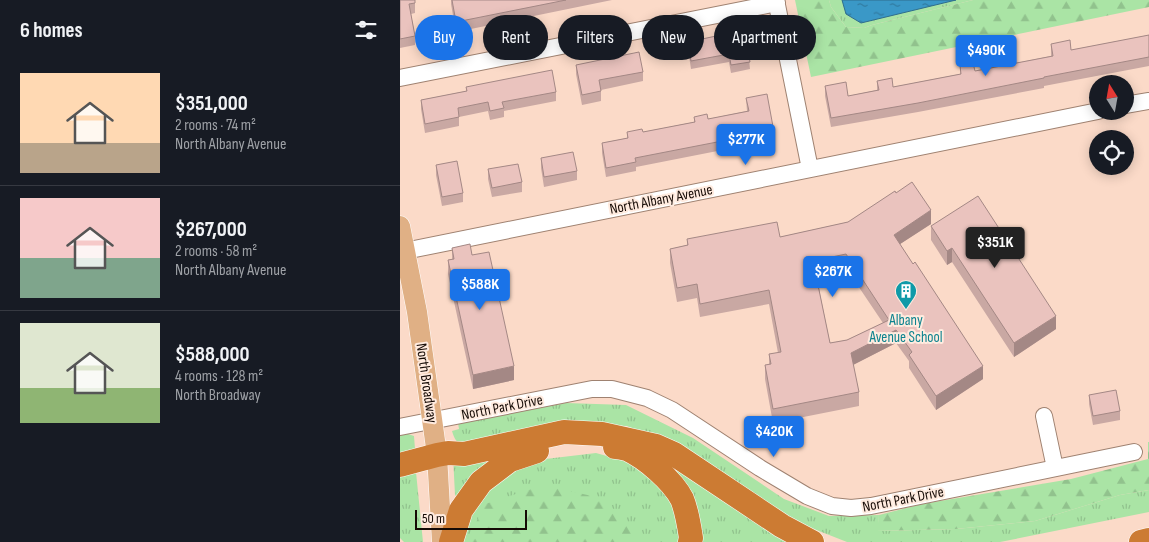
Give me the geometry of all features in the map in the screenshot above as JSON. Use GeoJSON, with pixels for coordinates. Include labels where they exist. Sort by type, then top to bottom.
{"type":"FeatureCollection","features":[{"type":"Feature","properties":{"kind":"highway"},"geometry":{"type":"LineString","coordinates":[[400,466],[438,455],[448,453],[464,454],[564,432],[602,434],[656,446],[674,454],[782,526],[812,542]]}},
{"type":"Feature","properties":{"kind":"highway"},"geometry":{"type":"LineString","coordinates":[[451,542],[461,510],[481,482],[510,460],[540,450],[570,444],[626,448],[653,466],[671,483],[681,498],[686,511],[691,538],[690,542]]}},
{"type":"Feature","properties":{"kind":"highway"},"geometry":{"type":"LineString","coordinates":[[1141,542],[1149,540]]}},
{"type":"Feature","properties":{"kind":"main road","name":"North Broadway"},"geometry":{"type":"LineString","coordinates":[[400,226],[402,252],[417,312],[438,455],[442,542]]}},
{"type":"Feature","properties":{"kind":"street"},"geometry":{"type":"LineString","coordinates":[[400,78],[776,2],[810,169]]}},
{"type":"Feature","properties":{"kind":"street"},"geometry":{"type":"LineString","coordinates":[[1134,104],[1149,101]]}},
{"type":"Feature","properties":{"kind":"street","name":"North Albany Avenue"},"geometry":{"type":"LineString","coordinates":[[402,252],[1089,113]]}},
{"type":"Feature","properties":{"kind":"street","name":"North Park Drive"},"geometry":{"type":"LineString","coordinates":[[400,427],[592,389],[612,390],[647,398],[672,410],[760,468],[807,496],[832,506],[851,508],[871,506],[1134,452]]}},
{"type":"Feature","properties":{"kind":"street"},"geometry":{"type":"LineString","coordinates":[[1044,416],[1055,468]]}},
{"type":"Feature","properties":{"kind":"green space"},"geometry":{"type":"Polygon","coordinates":[[[795,0],[829,0],[831,7],[846,27],[864,28],[973,0],[1149,0],[1149,7],[811,77],[807,60],[816,60],[816,15],[798,15],[795,0]]]}},
{"type":"Feature","properties":{"kind":"green space"},"geometry":{"type":"Polygon","coordinates":[[[829,0],[973,0],[864,28],[846,27],[831,7],[829,0]]]}},
{"type":"Feature","properties":{"kind":"green space"},"geometry":{"type":"Polygon","coordinates":[[[566,403],[626,405],[693,438],[784,499],[829,516],[879,515],[878,531],[956,529],[1035,521],[1120,495],[1149,490],[1149,512],[1000,542],[847,542],[791,520],[685,450],[627,426],[568,424],[461,444],[456,440],[452,431],[459,429],[458,423],[566,403]]]}},
{"type":"Feature","properties":{"kind":"green space"},"geometry":{"type":"Polygon","coordinates":[[[408,434],[414,436],[415,449],[400,460],[400,435],[408,434]]]}},
{"type":"Feature","properties":{"kind":"green space"},"geometry":{"type":"Polygon","coordinates":[[[1148,442],[1149,490],[1120,495],[1035,521],[956,529],[877,531],[879,515],[922,504],[1071,479],[1148,459],[1148,442]]]}},
{"type":"Feature","properties":{"kind":"green space"},"geometry":{"type":"Polygon","coordinates":[[[533,445],[457,497],[455,495],[453,456],[533,445]]]}},
{"type":"Feature","properties":{"kind":"green space"},"geometry":{"type":"Polygon","coordinates":[[[596,453],[646,467],[677,499],[684,542],[462,542],[470,511],[492,482],[537,460],[596,453]]]}},
{"type":"Feature","properties":{"kind":"green space"},"geometry":{"type":"Polygon","coordinates":[[[663,460],[800,542],[698,542],[663,460]]]}},
{"type":"Feature","properties":{"kind":"green space"},"geometry":{"type":"Polygon","coordinates":[[[416,472],[423,542],[404,542],[400,538],[400,474],[416,472]]]}},
{"type":"Feature","properties":{"kind":"green space"},"geometry":{"type":"Polygon","coordinates":[[[544,485],[596,497],[625,517],[635,542],[470,542],[470,535],[485,504],[544,485]]]}},
{"type":"Feature","properties":{"kind":"water"},"geometry":{"type":"Polygon","coordinates":[[[842,0],[956,0],[861,23],[846,14],[842,0]]]}},
{"type":"Feature","properties":{"kind":"building"},"geometry":{"type":"Polygon","coordinates":[[[400,0],[415,0],[415,3],[409,4],[415,36],[400,39],[400,0]]]}},
{"type":"Feature","properties":{"kind":"building"},"geometry":{"type":"Polygon","coordinates":[[[452,0],[566,0],[483,15],[483,17],[473,19],[473,15],[455,15],[452,0]]]}},
{"type":"Feature","properties":{"kind":"building"},"geometry":{"type":"Polygon","coordinates":[[[1149,35],[1149,57],[918,103],[831,118],[825,86],[846,82],[848,96],[879,90],[877,81],[892,78],[893,87],[961,74],[960,66],[973,63],[975,71],[1053,56],[1051,44],[1070,40],[1071,50],[1149,35]]]}},
{"type":"Feature","properties":{"kind":"building"},"geometry":{"type":"Polygon","coordinates":[[[714,36],[714,57],[704,59],[704,39],[714,36]]]}},
{"type":"Feature","properties":{"kind":"building"},"geometry":{"type":"Polygon","coordinates":[[[639,52],[643,72],[599,80],[601,91],[582,95],[576,65],[600,60],[632,60],[632,53],[639,52]]]}},
{"type":"Feature","properties":{"kind":"building"},"geometry":{"type":"Polygon","coordinates":[[[730,60],[750,60],[750,62],[731,65],[730,60]]]}},
{"type":"Feature","properties":{"kind":"building"},"geometry":{"type":"Polygon","coordinates":[[[552,70],[556,92],[502,102],[504,108],[490,111],[488,102],[458,108],[459,117],[425,124],[421,100],[467,91],[466,87],[552,70]]]}},
{"type":"Feature","properties":{"kind":"building"},"geometry":{"type":"Polygon","coordinates":[[[767,94],[774,132],[635,158],[636,162],[606,168],[602,143],[628,138],[627,132],[642,129],[643,132],[695,122],[694,117],[707,114],[708,119],[749,111],[746,98],[767,94]]]}},
{"type":"Feature","properties":{"kind":"building"},"geometry":{"type":"Polygon","coordinates":[[[573,152],[577,171],[544,177],[541,158],[573,152]]]}},
{"type":"Feature","properties":{"kind":"building"},"geometry":{"type":"Polygon","coordinates":[[[457,161],[463,193],[442,197],[436,165],[457,161]]]}},
{"type":"Feature","properties":{"kind":"building"},"geometry":{"type":"Polygon","coordinates":[[[518,164],[522,182],[492,188],[488,169],[518,164]]]}},
{"type":"Feature","properties":{"kind":"building","name":"Albany Avenue School"},"geometry":{"type":"Polygon","coordinates":[[[912,182],[931,210],[894,235],[913,264],[915,262],[983,366],[936,396],[909,355],[912,352],[896,330],[851,353],[859,392],[773,409],[765,365],[771,364],[769,354],[781,352],[769,290],[700,304],[697,284],[677,288],[670,249],[688,245],[687,239],[777,222],[780,237],[848,222],[895,191],[896,193],[912,182]],[[846,254],[813,261],[830,343],[847,340],[889,320],[846,254]]]}},
{"type":"Feature","properties":{"kind":"building"},"geometry":{"type":"Polygon","coordinates":[[[978,196],[1056,316],[1014,343],[952,248],[947,251],[931,226],[978,196]]]}},
{"type":"Feature","properties":{"kind":"building"},"geometry":{"type":"Polygon","coordinates":[[[470,244],[472,255],[489,252],[514,366],[473,375],[448,260],[454,259],[452,248],[470,244]]]}},
{"type":"Feature","properties":{"kind":"building"},"geometry":{"type":"Polygon","coordinates":[[[1116,390],[1120,411],[1093,416],[1089,395],[1116,390]]]}},
{"type":"Feature","properties":{"kind":"place","name":"Albany Avenue School"},"geometry":{"type":"Point","coordinates":[906,310]}}]}
